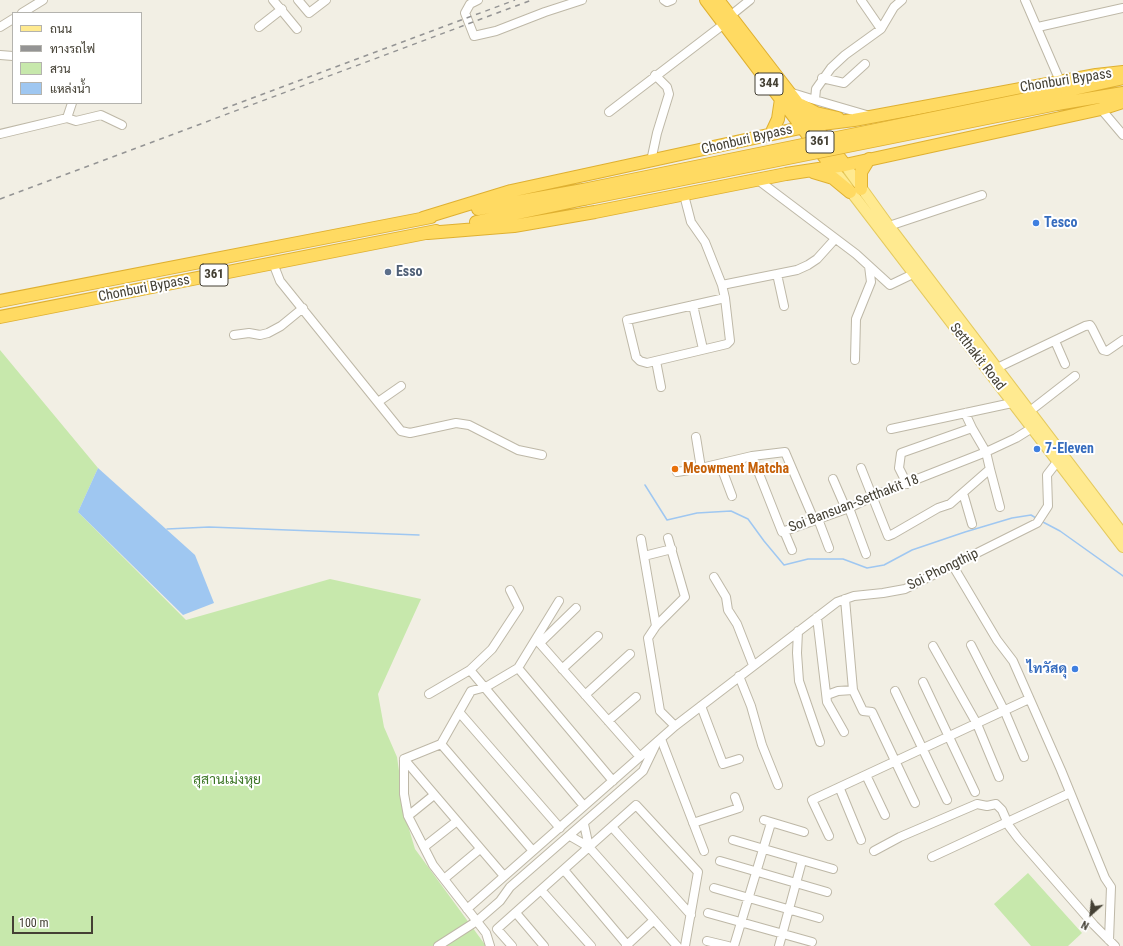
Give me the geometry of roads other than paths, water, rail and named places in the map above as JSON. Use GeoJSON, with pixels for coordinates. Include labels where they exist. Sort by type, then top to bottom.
{"type":"FeatureCollection","features":[{"type":"Feature","properties":{"kind":"highway","name":"344"},"geometry":{"type":"LineString","coordinates":[[706,0],[727,20],[785,96],[802,127],[832,167]]}},
{"type":"Feature","properties":{"kind":"highway","name":"344"},"geometry":{"type":"LineString","coordinates":[[718,0],[727,20]]}},
{"type":"Feature","properties":{"kind":"highway","name":"Chonburi Bypass"},"geometry":{"type":"LineString","coordinates":[[423,218],[511,191],[802,127],[873,117],[1060,81],[1123,72]]}},
{"type":"Feature","properties":{"kind":"highway","name":"Chonburi Bypass"},"geometry":{"type":"LineString","coordinates":[[0,317],[428,232],[583,195],[1057,98],[1123,78]]}},
{"type":"Feature","properties":{"kind":"highway","name":"Chonburi Bypass"},"geometry":{"type":"LineString","coordinates":[[1057,98],[1123,93]]}},
{"type":"Feature","properties":{"kind":"highway","name":"344"},"geometry":{"type":"LineString","coordinates":[[785,96],[798,104],[845,165]]}},
{"type":"Feature","properties":{"kind":"highway"},"geometry":{"type":"LineString","coordinates":[[785,96],[778,119],[771,134],[788,139],[795,145],[798,153],[795,165],[786,174]]}},
{"type":"Feature","properties":{"kind":"highway","name":"Chonburi Bypass"},"geometry":{"type":"LineString","coordinates":[[428,232],[514,226],[786,174],[845,165],[1101,109],[1123,102]]}},
{"type":"Feature","properties":{"kind":"highway"},"geometry":{"type":"LineString","coordinates":[[798,104],[826,116],[854,120],[849,133],[851,147],[856,152],[869,159],[861,172],[855,190],[833,178],[819,173],[804,172]]}},
{"type":"Feature","properties":{"kind":"highway","name":"Chonburi Bypass"},"geometry":{"type":"LineString","coordinates":[[0,301],[423,218],[583,195]]}},
{"type":"Feature","properties":{"kind":"main road","name":"Setthakit Road"},"geometry":{"type":"LineString","coordinates":[[845,165],[855,190],[913,274],[997,368],[1119,529],[1123,547]]}},
{"type":"Feature","properties":{"kind":"main road","name":"Setthakit Road"},"geometry":{"type":"LineString","coordinates":[[832,167],[889,226],[1012,403],[1057,462],[1119,529]]}},
{"type":"Feature","properties":{"kind":"street"},"geometry":{"type":"LineString","coordinates":[[24,12],[43,0]]}},
{"type":"Feature","properties":{"kind":"street"},"geometry":{"type":"LineString","coordinates":[[273,0],[297,29]]}},
{"type":"Feature","properties":{"kind":"street"},"geometry":{"type":"LineString","coordinates":[[298,0],[309,13],[326,0]]}},
{"type":"Feature","properties":{"kind":"street"},"geometry":{"type":"LineString","coordinates":[[478,0],[470,4],[465,13],[474,36],[496,31],[582,0]]}},
{"type":"Feature","properties":{"kind":"street"},"geometry":{"type":"LineString","coordinates":[[664,0],[667,2],[672,0]]}},
{"type":"Feature","properties":{"kind":"street"},"geometry":{"type":"LineString","coordinates":[[609,112],[727,20],[750,0]]}},
{"type":"Feature","properties":{"kind":"street"},"geometry":{"type":"LineString","coordinates":[[861,0],[881,29]]}},
{"type":"Feature","properties":{"kind":"street"},"geometry":{"type":"LineString","coordinates":[[815,100],[816,89],[822,78],[845,55],[881,29],[894,7],[902,0]]}},
{"type":"Feature","properties":{"kind":"street"},"geometry":{"type":"LineString","coordinates":[[1025,0],[1038,27],[1060,81]]}},
{"type":"Feature","properties":{"kind":"street"},"geometry":{"type":"LineString","coordinates":[[1038,27],[1123,8]]}},
{"type":"Feature","properties":{"kind":"street"},"geometry":{"type":"LineString","coordinates":[[259,27],[282,10]]}},
{"type":"Feature","properties":{"kind":"street"},"geometry":{"type":"LineString","coordinates":[[0,27],[12,20]]}},
{"type":"Feature","properties":{"kind":"street"},"geometry":{"type":"LineString","coordinates":[[0,55],[12,56]]}},
{"type":"Feature","properties":{"kind":"street"},"geometry":{"type":"LineString","coordinates":[[822,78],[844,83],[864,64]]}},
{"type":"Feature","properties":{"kind":"street"},"geometry":{"type":"LineString","coordinates":[[651,161],[669,94],[667,88],[655,75]]}},
{"type":"Feature","properties":{"kind":"street"},"geometry":{"type":"LineString","coordinates":[[785,96],[815,100],[873,117]]}},
{"type":"Feature","properties":{"kind":"street"},"geometry":{"type":"LineString","coordinates":[[67,118],[72,104]]}},
{"type":"Feature","properties":{"kind":"street"},"geometry":{"type":"LineString","coordinates":[[1101,109],[1123,135]]}},
{"type":"Feature","properties":{"kind":"street"},"geometry":{"type":"LineString","coordinates":[[0,134],[67,118],[76,122],[101,115],[122,125]]}},
{"type":"Feature","properties":{"kind":"street"},"geometry":{"type":"LineString","coordinates":[[758,180],[856,254],[890,285],[913,274]]}},
{"type":"Feature","properties":{"kind":"street"},"geometry":{"type":"LineString","coordinates":[[684,194],[691,222],[705,242],[722,285],[725,298],[730,341],[727,344],[656,361],[643,362],[636,358],[628,320],[725,298]]}},
{"type":"Feature","properties":{"kind":"street"},"geometry":{"type":"LineString","coordinates":[[889,226],[982,195]]}},
{"type":"Feature","properties":{"kind":"street"},"geometry":{"type":"LineString","coordinates":[[722,285],[777,274],[808,265],[817,259],[835,239]]}},
{"type":"Feature","properties":{"kind":"street"},"geometry":{"type":"LineString","coordinates":[[273,263],[280,281],[304,308],[401,431],[410,433],[456,423],[469,425],[518,450],[542,455]]}},
{"type":"Feature","properties":{"kind":"street"},"geometry":{"type":"LineString","coordinates":[[855,360],[856,319],[871,282],[869,266]]}},
{"type":"Feature","properties":{"kind":"street"},"geometry":{"type":"LineString","coordinates":[[777,274],[784,306]]}},
{"type":"Feature","properties":{"kind":"street"},"geometry":{"type":"LineString","coordinates":[[692,305],[703,349]]}},
{"type":"Feature","properties":{"kind":"street"},"geometry":{"type":"LineString","coordinates":[[234,334],[248,333],[260,335],[268,333],[281,326],[304,308]]}},
{"type":"Feature","properties":{"kind":"street"},"geometry":{"type":"LineString","coordinates":[[997,368],[1090,325],[1103,350],[1107,352],[1123,340]]}},
{"type":"Feature","properties":{"kind":"street"},"geometry":{"type":"LineString","coordinates":[[1055,341],[1065,364]]}},
{"type":"Feature","properties":{"kind":"street"},"geometry":{"type":"LineString","coordinates":[[656,361],[661,387]]}},
{"type":"Feature","properties":{"kind":"street"},"geometry":{"type":"LineString","coordinates":[[1030,411],[1075,376]]}},
{"type":"Feature","properties":{"kind":"street"},"geometry":{"type":"LineString","coordinates":[[378,402],[401,386]]}},
{"type":"Feature","properties":{"kind":"street"},"geometry":{"type":"LineString","coordinates":[[891,430],[1012,403]]}},
{"type":"Feature","properties":{"kind":"street"},"geometry":{"type":"LineString","coordinates":[[965,413],[986,452],[1000,507]]}},
{"type":"Feature","properties":{"kind":"street"},"geometry":{"type":"LineString","coordinates":[[907,484],[899,468],[901,453],[972,428]]}},
{"type":"Feature","properties":{"kind":"street","name":"Soi Bansuan-Setthakit 18"},"geometry":{"type":"LineString","coordinates":[[752,456],[782,532],[847,508],[986,452],[1016,438],[1032,428]]}},
{"type":"Feature","properties":{"kind":"street"},"geometry":{"type":"LineString","coordinates":[[696,437],[701,468]]}},
{"type":"Feature","properties":{"kind":"street"},"geometry":{"type":"LineString","coordinates":[[677,472],[752,456],[784,452],[829,548]]}},
{"type":"Feature","properties":{"kind":"street","name":"Soi Phongthip"},"geometry":{"type":"LineString","coordinates":[[467,909],[675,726],[837,602],[854,596],[905,589],[1037,523],[1044,516],[1048,506],[1047,475],[1057,462]]}},
{"type":"Feature","properties":{"kind":"street"},"geometry":{"type":"LineString","coordinates":[[720,464],[732,496]]}},
{"type":"Feature","properties":{"kind":"street"},"geometry":{"type":"LineString","coordinates":[[861,468],[874,496],[888,536],[938,508],[950,504],[990,469]]}},
{"type":"Feature","properties":{"kind":"street"},"geometry":{"type":"LineString","coordinates":[[833,479],[866,554]]}},
{"type":"Feature","properties":{"kind":"street"},"geometry":{"type":"LineString","coordinates":[[963,493],[972,524]]}},
{"type":"Feature","properties":{"kind":"street"},"geometry":{"type":"LineString","coordinates":[[784,531],[792,550]]}},
{"type":"Feature","properties":{"kind":"street"},"geometry":{"type":"LineString","coordinates":[[668,538],[685,597],[656,626],[648,638],[660,711],[675,726]]}},
{"type":"Feature","properties":{"kind":"street"},"geometry":{"type":"LineString","coordinates":[[641,539],[656,626]]}},
{"type":"Feature","properties":{"kind":"street"},"geometry":{"type":"LineString","coordinates":[[644,556],[672,549]]}},
{"type":"Feature","properties":{"kind":"street"},"geometry":{"type":"LineString","coordinates":[[953,566],[997,640],[1013,661],[1105,878],[1111,887],[1112,943]]}},
{"type":"Feature","properties":{"kind":"street"},"geometry":{"type":"LineString","coordinates":[[714,577],[726,597],[728,610],[737,624],[753,666]]}},
{"type":"Feature","properties":{"kind":"street"},"geometry":{"type":"LineString","coordinates":[[429,694],[470,670],[492,649],[519,608],[510,590]]}},
{"type":"Feature","properties":{"kind":"street"},"geometry":{"type":"LineString","coordinates":[[845,599],[853,690],[863,711],[872,712],[916,803]]}},
{"type":"Feature","properties":{"kind":"street"},"geometry":{"type":"LineString","coordinates":[[404,759],[441,744],[471,691],[486,687],[518,668],[538,641],[558,601]]}},
{"type":"Feature","properties":{"kind":"street"},"geometry":{"type":"LineString","coordinates":[[538,641],[576,608]]}},
{"type":"Feature","properties":{"kind":"street"},"geometry":{"type":"LineString","coordinates":[[817,617],[827,702],[844,732]]}},
{"type":"Feature","properties":{"kind":"street"},"geometry":{"type":"LineString","coordinates":[[798,631],[797,653],[799,681],[820,742]]}},
{"type":"Feature","properties":{"kind":"street"},"geometry":{"type":"LineString","coordinates":[[562,669],[598,636]]}},
{"type":"Feature","properties":{"kind":"street"},"geometry":{"type":"LineString","coordinates":[[538,641],[640,757]]}},
{"type":"Feature","properties":{"kind":"street"},"geometry":{"type":"LineString","coordinates":[[970,645],[1005,712],[1024,757]]}},
{"type":"Feature","properties":{"kind":"street"},"geometry":{"type":"LineString","coordinates":[[933,646],[977,724],[999,777]]}},
{"type":"Feature","properties":{"kind":"street"},"geometry":{"type":"LineString","coordinates":[[585,695],[630,654]]}},
{"type":"Feature","properties":{"kind":"street"},"geometry":{"type":"LineString","coordinates":[[518,668],[613,781]]}},
{"type":"Feature","properties":{"kind":"street"},"geometry":{"type":"LineString","coordinates":[[470,670],[486,687],[584,806]]}},
{"type":"Feature","properties":{"kind":"street"},"geometry":{"type":"LineString","coordinates":[[739,676],[751,706],[762,745],[778,784]]}},
{"type":"Feature","properties":{"kind":"street"},"geometry":{"type":"LineString","coordinates":[[923,682],[975,792]]}},
{"type":"Feature","properties":{"kind":"street"},"geometry":{"type":"LineString","coordinates":[[827,695],[838,691],[853,690]]}},
{"type":"Feature","properties":{"kind":"street"},"geometry":{"type":"LineString","coordinates":[[895,692],[947,800]]}},
{"type":"Feature","properties":{"kind":"street"},"geometry":{"type":"LineString","coordinates":[[608,721],[636,697]]}},
{"type":"Feature","properties":{"kind":"street"},"geometry":{"type":"LineString","coordinates":[[829,836],[812,800],[840,789],[866,775],[1005,712],[1029,699]]}},
{"type":"Feature","properties":{"kind":"street"},"geometry":{"type":"LineString","coordinates":[[701,706],[723,764],[739,759]]}},
{"type":"Feature","properties":{"kind":"street"},"geometry":{"type":"LineString","coordinates":[[459,712],[560,828]]}},
{"type":"Feature","properties":{"kind":"street"},"geometry":{"type":"LineString","coordinates":[[658,741],[704,850]]}},
{"type":"Feature","properties":{"kind":"street"},"geometry":{"type":"LineString","coordinates":[[438,946],[477,921],[500,901],[510,887],[643,771],[658,741]]}},
{"type":"Feature","properties":{"kind":"street"},"geometry":{"type":"LineString","coordinates":[[441,744],[533,851]]}},
{"type":"Feature","properties":{"kind":"street"},"geometry":{"type":"LineString","coordinates":[[404,759],[504,876]]}},
{"type":"Feature","properties":{"kind":"street"},"geometry":{"type":"LineString","coordinates":[[404,759],[404,794],[408,816],[433,865],[486,933],[490,946]]}},
{"type":"Feature","properties":{"kind":"street"},"geometry":{"type":"LineString","coordinates":[[866,775],[885,815]]}},
{"type":"Feature","properties":{"kind":"street"},"geometry":{"type":"LineString","coordinates":[[840,789],[861,840]]}},
{"type":"Feature","properties":{"kind":"street"},"geometry":{"type":"LineString","coordinates":[[932,857],[1070,793]]}},
{"type":"Feature","properties":{"kind":"street"},"geometry":{"type":"LineString","coordinates":[[408,816],[434,794]]}},
{"type":"Feature","properties":{"kind":"street"},"geometry":{"type":"LineString","coordinates":[[693,823],[739,808],[736,797]]}},
{"type":"Feature","properties":{"kind":"street"},"geometry":{"type":"LineString","coordinates":[[874,851],[900,837],[977,804],[987,806],[996,804],[1002,810],[1007,823],[1022,844],[1094,925],[1112,943]]}},
{"type":"Feature","properties":{"kind":"street"},"geometry":{"type":"LineString","coordinates":[[512,946],[497,929],[636,806],[698,872],[685,946]]}},
{"type":"Feature","properties":{"kind":"street"},"geometry":{"type":"LineString","coordinates":[[424,848],[457,822]]}},
{"type":"Feature","properties":{"kind":"street"},"geometry":{"type":"LineString","coordinates":[[734,946],[763,849],[768,822],[804,832]]}},
{"type":"Feature","properties":{"kind":"street"},"geometry":{"type":"LineString","coordinates":[[584,824],[589,847]]}},
{"type":"Feature","properties":{"kind":"street"},"geometry":{"type":"LineString","coordinates":[[612,827],[690,915]]}},
{"type":"Feature","properties":{"kind":"street"},"geometry":{"type":"LineString","coordinates":[[570,836],[589,847],[677,946]]}},
{"type":"Feature","properties":{"kind":"street"},"geometry":{"type":"LineString","coordinates":[[733,840],[832,869]]}},
{"type":"Feature","properties":{"kind":"street"},"geometry":{"type":"LineString","coordinates":[[444,879],[480,849]]}},
{"type":"Feature","properties":{"kind":"street"},"geometry":{"type":"LineString","coordinates":[[720,861],[827,892]]}},
{"type":"Feature","properties":{"kind":"street"},"geometry":{"type":"LineString","coordinates":[[779,946],[802,861]]}},
{"type":"Feature","properties":{"kind":"street"},"geometry":{"type":"LineString","coordinates":[[564,870],[627,946],[654,920]]}},
{"type":"Feature","properties":{"kind":"street"},"geometry":{"type":"LineString","coordinates":[[714,888],[819,918]]}},
{"type":"Feature","properties":{"kind":"street"},"geometry":{"type":"LineString","coordinates":[[541,890],[591,946]]}},
{"type":"Feature","properties":{"kind":"street"},"geometry":{"type":"LineString","coordinates":[[516,913],[544,946]]}},
{"type":"Feature","properties":{"kind":"street"},"geometry":{"type":"LineString","coordinates":[[708,913],[812,942]]}},
{"type":"Feature","properties":{"kind":"street"},"geometry":{"type":"LineString","coordinates":[[707,941],[728,946]]}},
{"type":"Feature","properties":{"kind":"water"},"geometry":{"type":"Polygon","coordinates":[[[98,468],[195,555],[214,603],[183,615],[78,512],[98,468]]]}},
{"type":"Feature","properties":{"kind":"waterway"},"geometry":{"type":"LineString","coordinates":[[645,485],[667,520],[697,513],[731,511],[748,519],[784,565],[808,559],[843,559],[867,568],[884,565],[912,550],[965,532],[1012,518],[1031,515],[1036,518]]}},
{"type":"Feature","properties":{"kind":"waterway"},"geometry":{"type":"LineString","coordinates":[[1041,521],[1060,531],[1123,576]]}},
{"type":"Feature","properties":{"kind":"waterway"},"geometry":{"type":"LineString","coordinates":[[167,529],[209,527],[419,535]]}},
{"type":"Feature","properties":{"kind":"railway"},"geometry":{"type":"LineString","coordinates":[[223,109],[515,0]]}},
{"type":"Feature","properties":{"kind":"railway"},"geometry":{"type":"LineString","coordinates":[[0,199],[532,0]]}},
{"type":"Feature","properties":{"kind":"place","name":"Tesco"},"geometry":{"type":"Point","coordinates":[1036,223]}},
{"type":"Feature","properties":{"kind":"place","name":"Esso"},"geometry":{"type":"Point","coordinates":[388,272]}},
{"type":"Feature","properties":{"kind":"place","name":"7-Eleven"},"geometry":{"type":"Point","coordinates":[1037,449]}},
{"type":"Feature","properties":{"kind":"place","name":"Meowment Matcha"},"geometry":{"type":"Point","coordinates":[675,469]}},
{"type":"Feature","properties":{"kind":"place","name":"ไทวัสดุ"},"geometry":{"type":"Point","coordinates":[1075,669]}},
{"type":"Feature","properties":{"kind":"park label","name":"สุสานเม่งหุย"},"geometry":{"type":"Point","coordinates":[227,780]}}]}
